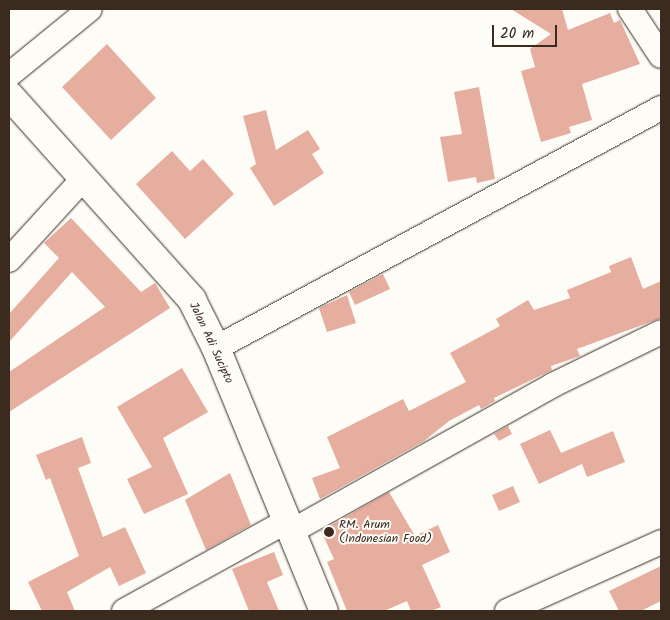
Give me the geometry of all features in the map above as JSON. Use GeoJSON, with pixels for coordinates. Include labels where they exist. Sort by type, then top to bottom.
{"type":"FeatureCollection","features":[{"type":"Feature","properties":{"kind":"street"},"geometry":{"type":"LineString","coordinates":[[9,75],[90,9]]}},
{"type":"Feature","properties":{"kind":"street"},"geometry":{"type":"LineString","coordinates":[[630,9],[661,56]]}},
{"type":"Feature","properties":{"kind":"street","name":"Jalan Adi Sucipto"},"geometry":{"type":"LineString","coordinates":[[9,95],[186,293],[216,348],[324,611]]}},
{"type":"Feature","properties":{"kind":"street"},"geometry":{"type":"LineString","coordinates":[[216,348],[661,108]]}},
{"type":"Feature","properties":{"kind":"street"},"geometry":{"type":"LineString","coordinates":[[9,260],[83,179]]}},
{"type":"Feature","properties":{"kind":"street"},"geometry":{"type":"LineString","coordinates":[[124,611],[289,526],[553,385],[661,332]]}},
{"type":"Feature","properties":{"kind":"street"},"geometry":{"type":"LineString","coordinates":[[507,611],[661,542]]}},
{"type":"Feature","properties":{"kind":"building"},"geometry":{"type":"Polygon","coordinates":[[[511,9],[562,9],[568,30],[610,13],[614,23],[620,20],[640,64],[582,84],[592,120],[569,127],[571,133],[541,142],[521,71],[535,67],[530,49],[551,34],[511,9]]]}},
{"type":"Feature","properties":{"kind":"building"},"geometry":{"type":"Polygon","coordinates":[[[107,44],[156,98],[111,140],[62,87],[107,44]]]}},
{"type":"Feature","properties":{"kind":"building"},"geometry":{"type":"Polygon","coordinates":[[[479,87],[495,179],[477,183],[476,177],[448,182],[440,137],[462,134],[454,92],[479,87]]]}},
{"type":"Feature","properties":{"kind":"building"},"geometry":{"type":"Polygon","coordinates":[[[266,110],[276,150],[308,130],[320,149],[312,154],[324,173],[274,206],[250,168],[256,164],[243,116],[266,110]]]}},
{"type":"Feature","properties":{"kind":"building"},"geometry":{"type":"Polygon","coordinates":[[[172,151],[190,171],[203,159],[234,194],[185,239],[136,184],[172,151]]]}},
{"type":"Feature","properties":{"kind":"building"},"geometry":{"type":"Polygon","coordinates":[[[71,218],[141,292],[155,283],[170,308],[9,412],[9,372],[105,307],[72,272],[9,342],[9,314],[59,258],[44,243],[71,218]]]}},
{"type":"Feature","properties":{"kind":"building"},"geometry":{"type":"Polygon","coordinates":[[[631,257],[643,289],[661,281],[661,318],[577,349],[580,356],[551,366],[552,370],[494,398],[495,401],[481,409],[479,405],[449,421],[424,441],[320,499],[312,478],[340,468],[327,437],[403,399],[409,411],[466,382],[450,353],[500,326],[496,319],[528,300],[534,310],[570,298],[567,290],[611,272],[609,266],[631,257]]]}},
{"type":"Feature","properties":{"kind":"building"},"geometry":{"type":"Polygon","coordinates":[[[383,274],[390,289],[355,305],[349,292],[383,274]]]}},
{"type":"Feature","properties":{"kind":"building"},"geometry":{"type":"Polygon","coordinates":[[[347,295],[356,323],[327,332],[319,308],[347,295]]]}},
{"type":"Feature","properties":{"kind":"building"},"geometry":{"type":"Polygon","coordinates":[[[182,368],[208,412],[163,438],[188,494],[144,514],[127,479],[152,467],[117,407],[182,368]]]}},
{"type":"Feature","properties":{"kind":"building"},"geometry":{"type":"Polygon","coordinates":[[[508,426],[512,434],[499,441],[494,434],[508,426]]]}},
{"type":"Feature","properties":{"kind":"building"},"geometry":{"type":"Polygon","coordinates":[[[550,430],[561,453],[613,431],[625,462],[587,477],[582,464],[539,484],[520,444],[550,430]]]}},
{"type":"Feature","properties":{"kind":"building"},"geometry":{"type":"Polygon","coordinates":[[[82,437],[91,463],[78,468],[103,537],[125,527],[146,573],[119,586],[110,567],[67,592],[75,611],[42,611],[28,582],[79,556],[50,478],[46,480],[36,455],[82,437]]]}},
{"type":"Feature","properties":{"kind":"building"},"geometry":{"type":"Polygon","coordinates":[[[230,473],[251,525],[206,550],[185,500],[230,473]]]}},
{"type":"Feature","properties":{"kind":"building"},"geometry":{"type":"Polygon","coordinates":[[[513,486],[520,502],[499,511],[492,495],[513,486]]]}},
{"type":"Feature","properties":{"kind":"building"},"geometry":{"type":"Polygon","coordinates":[[[389,492],[415,536],[438,525],[450,552],[422,565],[441,607],[431,611],[411,611],[407,601],[384,611],[347,611],[327,562],[334,559],[321,531],[389,492]]]}},
{"type":"Feature","properties":{"kind":"building"},"geometry":{"type":"Polygon","coordinates":[[[274,552],[283,575],[267,582],[279,611],[249,611],[232,569],[274,552]]]}},
{"type":"Feature","properties":{"kind":"building"},"geometry":{"type":"Polygon","coordinates":[[[661,566],[661,601],[641,611],[619,611],[609,591],[661,566]]]}},
{"type":"Feature","properties":{"kind":"place","name":"RM. Arum (Indonesian Food)"},"geometry":{"type":"Point","coordinates":[329,532]}}]}
